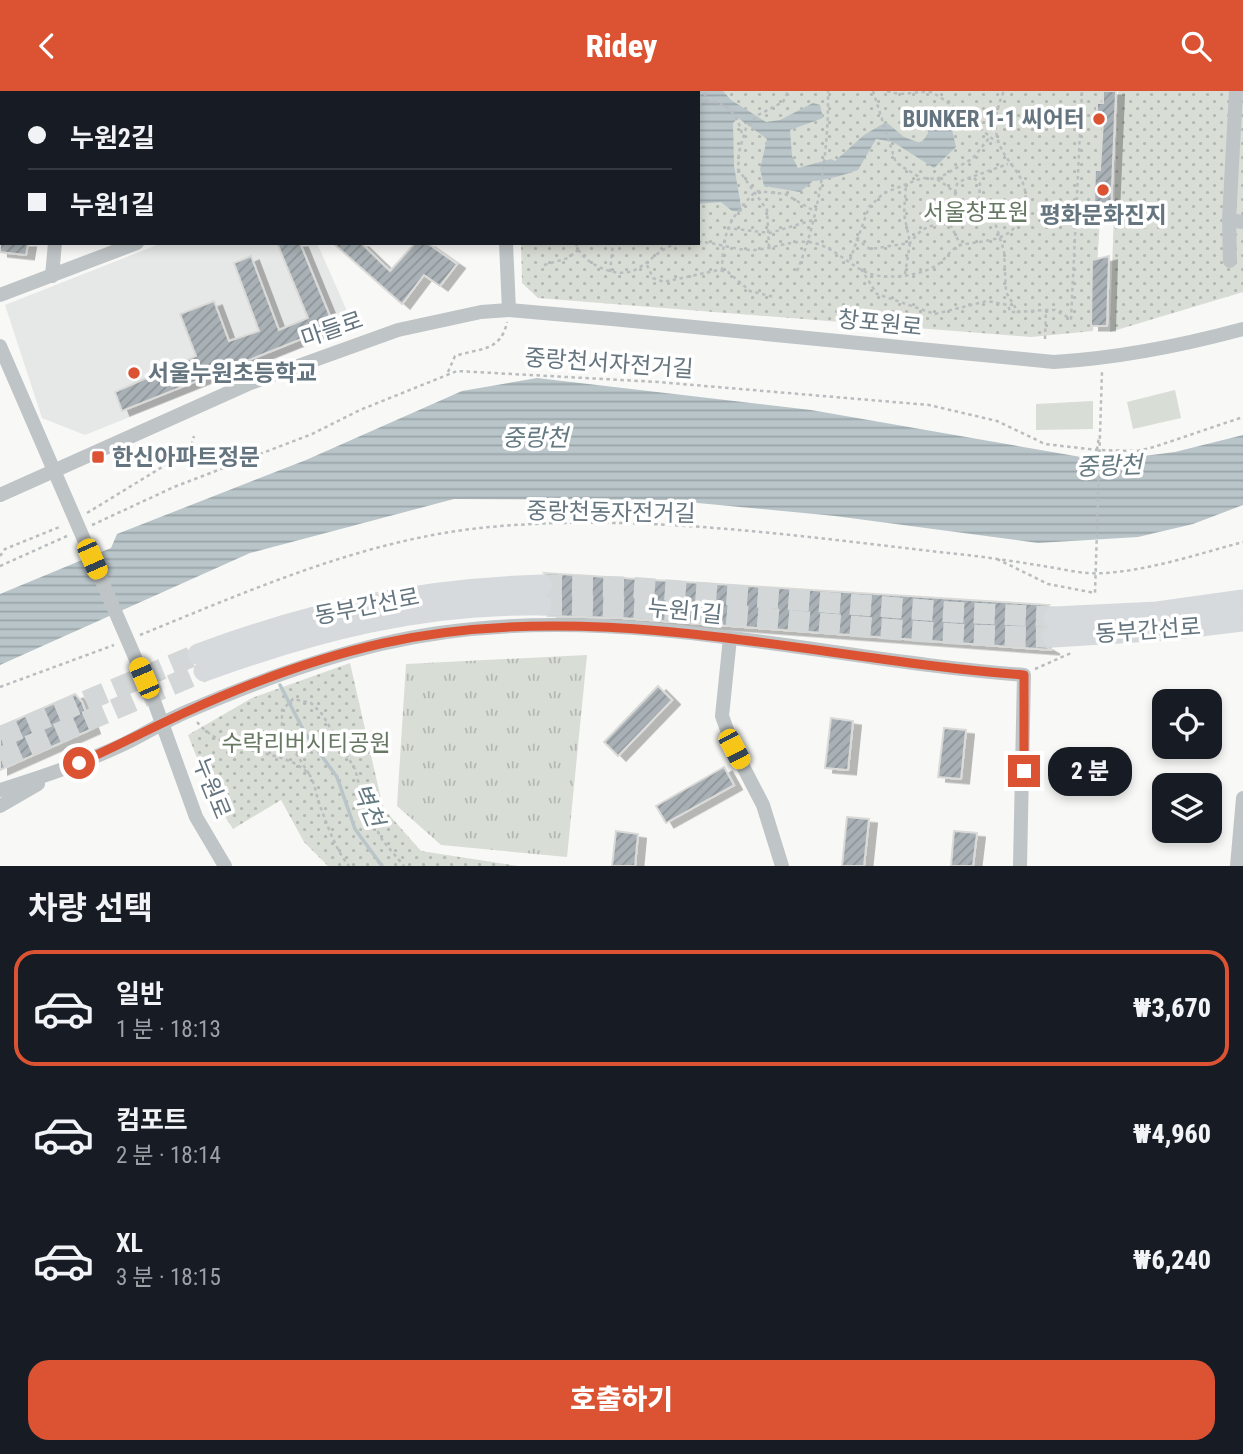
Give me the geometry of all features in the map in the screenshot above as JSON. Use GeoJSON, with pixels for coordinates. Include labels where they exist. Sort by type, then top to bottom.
{"type":"FeatureCollection","features":[{"type":"Feature","properties":{"kind":"highway","name":"동부간선로"},"geometry":{"type":"LineString","coordinates":[[201,663],[372,621],[541,595]]}},
{"type":"Feature","properties":{"kind":"highway","name":"동부간선로"},"geometry":{"type":"LineString","coordinates":[[1243,600],[1054,627],[1168,630],[1243,621]]}},
{"type":"Feature","properties":{"kind":"street"},"geometry":{"type":"LineString","coordinates":[[1230,261],[1236,221],[1236,91]]}},
{"type":"Feature","properties":{"kind":"street"},"geometry":{"type":"LineString","coordinates":[[52,276],[55,245]]}},
{"type":"Feature","properties":{"kind":"street"},"geometry":{"type":"LineString","coordinates":[[0,295],[132,245]]}},
{"type":"Feature","properties":{"kind":"street"},"geometry":{"type":"LineString","coordinates":[[506,245],[509,310]]}},
{"type":"Feature","properties":{"kind":"street","name":"창포원로"},"geometry":{"type":"LineString","coordinates":[[509,310],[1054,362],[1102,359],[1184,345],[1243,330]]}},
{"type":"Feature","properties":{"kind":"street","name":"마들로"},"geometry":{"type":"LineString","coordinates":[[0,495],[248,384],[398,330],[481,312],[509,310]]}},
{"type":"Feature","properties":{"kind":"street","name":"누원로"},"geometry":{"type":"LineString","coordinates":[[0,347],[154,701],[197,817],[225,866]]}},
{"type":"Feature","properties":{"kind":"street","name":"누원1길"},"geometry":{"type":"LineString","coordinates":[[57,772],[163,724],[327,659],[425,635],[479,627],[650,629],[943,669],[1024,675]]}},
{"type":"Feature","properties":{"kind":"street"},"geometry":{"type":"LineString","coordinates":[[730,638],[722,716],[734,749],[763,805],[782,866]]}},
{"type":"Feature","properties":{"kind":"street"},"geometry":{"type":"LineString","coordinates":[[1020,866],[1024,675]]}},
{"type":"Feature","properties":{"kind":"street"},"geometry":{"type":"LineString","coordinates":[[0,790],[57,772]]}},
{"type":"Feature","properties":{"kind":"street"},"geometry":{"type":"LineString","coordinates":[[0,806],[57,772]]}},
{"type":"Feature","properties":{"kind":"street"},"geometry":{"type":"LineString","coordinates":[[1237,866],[1243,798]]}},
{"type":"Feature","properties":{"kind":"path"},"geometry":{"type":"LineString","coordinates":[[705,91],[706,101]]}},
{"type":"Feature","properties":{"kind":"path"},"geometry":{"type":"LineString","coordinates":[[742,134],[758,115],[783,102],[788,91]]}},
{"type":"Feature","properties":{"kind":"path"},"geometry":{"type":"LineString","coordinates":[[797,271],[809,242],[813,220],[828,129],[828,91]]}},
{"type":"Feature","properties":{"kind":"path"},"geometry":{"type":"LineString","coordinates":[[873,91],[896,163],[922,178]]}},
{"type":"Feature","properties":{"kind":"path"},"geometry":{"type":"LineString","coordinates":[[887,91],[901,96],[931,92],[940,95],[999,144]]}},
{"type":"Feature","properties":{"kind":"path"},"geometry":{"type":"LineString","coordinates":[[700,242],[750,250],[809,242],[876,276],[904,275],[938,265],[960,244],[971,245],[1010,233],[1024,208],[1026,192],[1023,180],[1008,165],[993,119],[1004,91]]}},
{"type":"Feature","properties":{"kind":"path"},"geometry":{"type":"LineString","coordinates":[[859,267],[877,294],[935,314],[987,301],[1008,305],[1010,312],[1055,310],[1071,319],[1082,91]]}},
{"type":"Feature","properties":{"kind":"path"},"geometry":{"type":"LineString","coordinates":[[700,104],[706,101],[726,105],[733,111],[742,134],[738,169],[767,210],[769,247]]}},
{"type":"Feature","properties":{"kind":"path"},"geometry":{"type":"LineString","coordinates":[[937,179],[972,159],[990,137]]}},
{"type":"Feature","properties":{"kind":"path"},"geometry":{"type":"LineString","coordinates":[[962,206],[956,200],[957,184],[994,167],[1008,165]]}},
{"type":"Feature","properties":{"kind":"path"},"geometry":{"type":"LineString","coordinates":[[850,261],[869,207],[884,193],[922,178],[937,179],[955,192]]}},
{"type":"Feature","properties":{"kind":"path"},"geometry":{"type":"LineString","coordinates":[[974,178],[980,184],[979,200]]}},
{"type":"Feature","properties":{"kind":"path"},"geometry":{"type":"LineString","coordinates":[[904,275],[910,243],[904,214],[906,184]]}},
{"type":"Feature","properties":{"kind":"path"},"geometry":{"type":"LineString","coordinates":[[756,191],[785,194],[814,211]]}},
{"type":"Feature","properties":{"kind":"path"},"geometry":{"type":"LineString","coordinates":[[722,271],[722,245],[726,228],[731,217],[756,191]]}},
{"type":"Feature","properties":{"kind":"path"},"geometry":{"type":"LineString","coordinates":[[979,200],[990,207],[1000,236],[1006,292],[1018,312]]}},
{"type":"Feature","properties":{"kind":"path"},"geometry":{"type":"LineString","coordinates":[[960,244],[950,224],[951,216],[962,206],[979,200]]}},
{"type":"Feature","properties":{"kind":"path"},"geometry":{"type":"LineString","coordinates":[[726,228],[770,233],[813,220]]}},
{"type":"Feature","properties":{"kind":"path"},"geometry":{"type":"LineString","coordinates":[[856,239],[870,249],[910,243],[919,230],[931,224],[950,224]]}},
{"type":"Feature","properties":{"kind":"path"},"geometry":{"type":"LineString","coordinates":[[577,245],[578,250],[593,264],[610,272],[631,272],[647,265],[660,251],[674,245]]}},
{"type":"Feature","properties":{"kind":"path"},"geometry":{"type":"LineString","coordinates":[[610,272],[613,245]]}},
{"type":"Feature","properties":{"kind":"path"},"geometry":{"type":"LineString","coordinates":[[544,265],[568,258],[578,250]]}},
{"type":"Feature","properties":{"kind":"path"},"geometry":{"type":"LineString","coordinates":[[647,265],[653,278],[664,282],[722,271],[738,279],[750,291],[774,297]]}},
{"type":"Feature","properties":{"kind":"path"},"geometry":{"type":"LineString","coordinates":[[448,372],[455,356],[483,351],[497,344],[506,328],[509,310]]}},
{"type":"Feature","properties":{"kind":"path"},"geometry":{"type":"LineString","coordinates":[[1045,339],[1046,310]]}},
{"type":"Feature","properties":{"kind":"path"},"geometry":{"type":"LineString","coordinates":[[994,558],[1048,584],[1095,593],[1102,359]]}},
{"type":"Feature","properties":{"kind":"path","name":"중랑천서자전거길"},"geometry":{"type":"LineString","coordinates":[[89,526],[138,506],[174,487],[312,434],[448,372],[493,371],[658,382],[929,405],[997,421],[1045,444],[1097,450],[1136,451],[1154,447],[1243,417]]}},
{"type":"Feature","properties":{"kind":"path"},"geometry":{"type":"LineString","coordinates":[[1097,450],[1101,408]]}},
{"type":"Feature","properties":{"kind":"path"},"geometry":{"type":"LineString","coordinates":[[73,513],[110,501],[190,450],[194,436]]}},
{"type":"Feature","properties":{"kind":"path"},"geometry":{"type":"LineString","coordinates":[[0,556],[5,549],[65,524]]}},
{"type":"Feature","properties":{"kind":"path","name":"중랑천동자전거길"},"geometry":{"type":"LineString","coordinates":[[137,636],[249,588],[412,540],[490,527],[579,524],[703,529],[994,558],[1103,573],[1160,563],[1243,542]]}},
{"type":"Feature","properties":{"kind":"path"},"geometry":{"type":"LineString","coordinates":[[0,566],[69,535]]}},
{"type":"Feature","properties":{"kind":"path"},"geometry":{"type":"LineString","coordinates":[[0,687],[114,645]]}},
{"type":"Feature","properties":{"kind":"path"},"geometry":{"type":"LineString","coordinates":[[1024,675],[1081,648]]}},
{"type":"Feature","properties":{"kind":"path"},"geometry":{"type":"LineString","coordinates":[[349,866],[323,814],[309,774],[282,731],[282,710],[293,699],[311,703],[322,714],[355,769],[365,808],[383,841],[404,866]]}},
{"type":"Feature","properties":{"kind":"path"},"geometry":{"type":"LineString","coordinates":[[195,720],[208,735],[243,750],[289,761],[309,774]]}},
{"type":"Feature","properties":{"kind":"shaded area","name":"서울누원초등학교"},"geometry":{"type":"Polygon","coordinates":[[[157,245],[318,245],[354,327],[85,435],[42,418],[5,305],[157,245]]]}},
{"type":"Feature","properties":{"kind":"green space","name":"서울창포원"},"geometry":{"type":"Polygon","coordinates":[[[700,91],[1108,91],[1093,331],[1031,337],[538,298],[522,283],[521,245],[700,245],[700,91]]]}},
{"type":"Feature","properties":{"kind":"green space"},"geometry":{"type":"Polygon","coordinates":[[[1118,91],[1243,91],[1243,292],[1110,332],[1118,91]]]}},
{"type":"Feature","properties":{"kind":"green space"},"geometry":{"type":"Polygon","coordinates":[[[1175,390],[1181,418],[1133,429],[1127,402],[1175,390]]]}},
{"type":"Feature","properties":{"kind":"green space"},"geometry":{"type":"Polygon","coordinates":[[[1093,401],[1093,429],[1036,430],[1036,404],[1093,401]]]}},
{"type":"Feature","properties":{"kind":"green space"},"geometry":{"type":"Polygon","coordinates":[[[587,655],[567,857],[441,845],[397,806],[406,664],[587,655]]]}},
{"type":"Feature","properties":{"kind":"green space","name":"수락리버시티공원"},"geometry":{"type":"Polygon","coordinates":[[[350,663],[383,808],[421,851],[518,866],[328,866],[304,842],[281,800],[233,829],[212,796],[188,735],[252,698],[350,663]]]}},
{"type":"Feature","properties":{"kind":"water"},"geometry":{"type":"Polygon","coordinates":[[[700,91],[723,91],[731,100],[766,122],[780,120],[813,103],[820,105],[823,118],[790,130],[792,156],[798,168],[831,159],[835,161],[864,135],[886,122],[904,137],[920,143],[927,136],[931,117],[941,116],[950,121],[956,147],[934,168],[893,142],[876,139],[858,170],[813,181],[800,192],[764,186],[760,169],[767,139],[738,118],[733,123],[734,166],[742,212],[732,211],[721,202],[700,204],[700,91]]]}},
{"type":"Feature","properties":{"kind":"water","name":"중랑천"},"geometry":{"type":"Polygon","coordinates":[[[537,378],[811,410],[1104,461],[1175,452],[1243,435],[1243,505],[1193,524],[1138,537],[1038,543],[835,516],[666,500],[454,499],[250,553],[0,665],[0,594],[111,548],[117,534],[306,460],[462,391],[537,378]]]}},
{"type":"Feature","properties":{"kind":"building"},"geometry":{"type":"Polygon","coordinates":[[[1103,91],[1116,91],[1111,209],[1094,209],[1095,170],[1100,170],[1103,121],[1097,121],[1097,103],[1103,103],[1103,91]]]}},
{"type":"Feature","properties":{"kind":"building"},"geometry":{"type":"Polygon","coordinates":[[[0,245],[28,245],[26,255],[0,252],[0,245]]]}},
{"type":"Feature","properties":{"kind":"building"},"geometry":{"type":"Polygon","coordinates":[[[278,245],[301,245],[334,326],[122,411],[115,392],[196,356],[180,314],[214,301],[229,341],[259,331],[234,263],[251,256],[279,330],[308,318],[278,245]]]}},
{"type":"Feature","properties":{"kind":"building"},"geometry":{"type":"Polygon","coordinates":[[[335,245],[363,245],[390,271],[413,245],[430,245],[457,264],[440,286],[424,275],[402,304],[335,245]]]}},
{"type":"Feature","properties":{"kind":"building"},"geometry":{"type":"Polygon","coordinates":[[[1109,256],[1107,326],[1091,326],[1092,260],[1109,256]]]}},
{"type":"Feature","properties":{"kind":"building"},"geometry":{"type":"Polygon","coordinates":[[[544,573],[1049,605],[1042,612],[1041,618],[1045,626],[1040,638],[1043,645],[1052,650],[622,618],[548,616],[554,605],[549,595],[554,584],[544,573]]]}},
{"type":"Feature","properties":{"kind":"building"},"geometry":{"type":"Polygon","coordinates":[[[658,686],[672,700],[618,756],[604,742],[658,686]]]}},
{"type":"Feature","properties":{"kind":"building"},"geometry":{"type":"Polygon","coordinates":[[[75,694],[82,702],[92,729],[0,770],[0,727],[75,694]]]}},
{"type":"Feature","properties":{"kind":"building"},"geometry":{"type":"Polygon","coordinates":[[[831,718],[853,721],[848,770],[825,768],[831,718]]]}},
{"type":"Feature","properties":{"kind":"building"},"geometry":{"type":"Polygon","coordinates":[[[944,728],[966,730],[961,779],[938,777],[944,728]]]}},
{"type":"Feature","properties":{"kind":"building"},"geometry":{"type":"Polygon","coordinates":[[[724,767],[734,785],[666,823],[656,806],[724,767]]]}},
{"type":"Feature","properties":{"kind":"building"},"geometry":{"type":"Polygon","coordinates":[[[847,817],[869,819],[864,866],[842,866],[847,817]]]}},
{"type":"Feature","properties":{"kind":"building"},"geometry":{"type":"Polygon","coordinates":[[[616,831],[638,834],[635,866],[612,866],[616,831]]]}},
{"type":"Feature","properties":{"kind":"building"},"geometry":{"type":"Polygon","coordinates":[[[954,831],[977,833],[973,866],[951,866],[954,831]]]}},
{"type":"Feature","properties":{"kind":"waterway","name":"벽천"},"geometry":{"type":"LineString","coordinates":[[280,685],[305,733],[337,777],[355,829],[382,866]]}},
{"type":"Feature","properties":{"kind":"tunnel"},"geometry":{"type":"LineString","coordinates":[[541,585],[629,587],[951,612],[1054,617]]}},
{"type":"Feature","properties":{"kind":"tunnel"},"geometry":{"type":"LineString","coordinates":[[541,605],[605,606],[925,632],[1053,637]]}},
{"type":"Feature","properties":{"kind":"tunnel"},"geometry":{"type":"LineString","coordinates":[[0,737],[198,654]]}},
{"type":"Feature","properties":{"kind":"tunnel"},"geometry":{"type":"LineString","coordinates":[[0,758],[204,671]]}},
{"type":"Feature","properties":{"kind":"place","name":"BUNKER 1-1 씨어터"},"geometry":{"type":"Point","coordinates":[1099,119]}},
{"type":"Feature","properties":{"kind":"place","name":"평화문화진지"},"geometry":{"type":"Point","coordinates":[1103,190]}},
{"type":"Feature","properties":{"kind":"place","name":"서울누원초등학교"},"geometry":{"type":"Point","coordinates":[134,373]}},
{"type":"Feature","properties":{"kind":"place","name":"한신아파트정문"},"geometry":{"type":"Point","coordinates":[98,457]}},
{"type":"Feature","properties":{"kind":"route"},"geometry":{"type":"LineString","coordinates":[[79,763],[124,744],[184,713],[327,659],[425,635],[479,627],[539,626],[650,629],[800,646],[943,669],[1024,675],[1024,771]]}}]}
